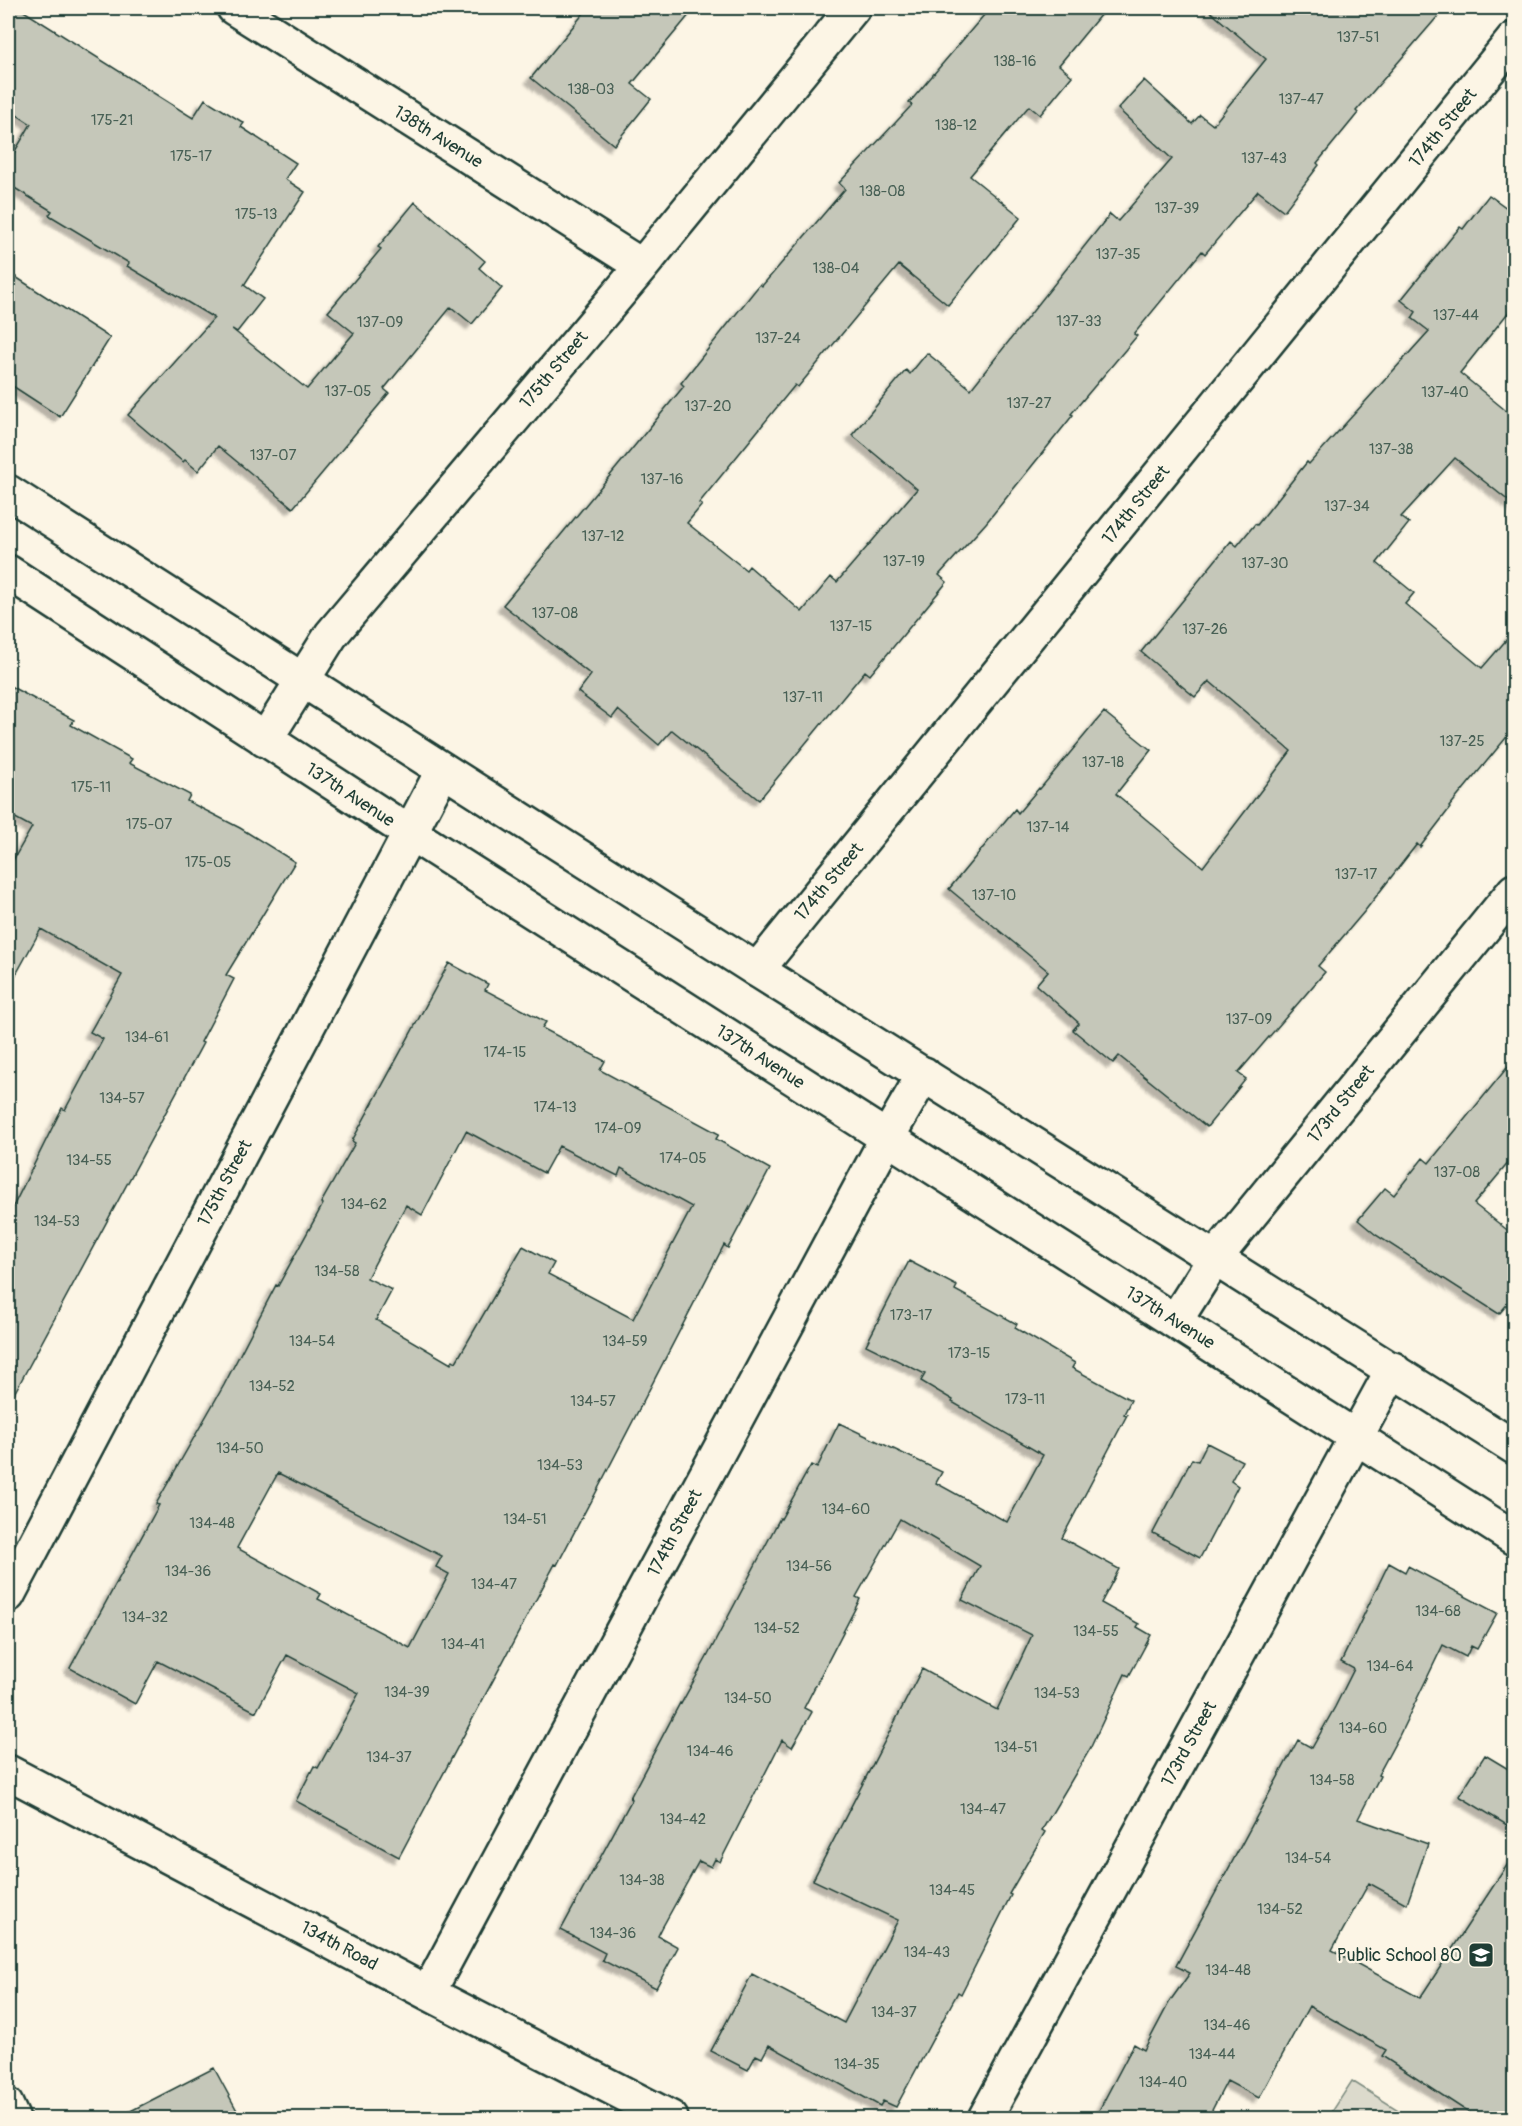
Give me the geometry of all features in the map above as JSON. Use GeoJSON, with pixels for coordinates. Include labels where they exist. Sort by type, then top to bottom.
{"type":"FeatureCollection","features":[{"type":"Feature","properties":{"kind":"street","name":"138th Avenue"},"geometry":{"type":"LineString","coordinates":[[234,8],[642,266]]}},
{"type":"Feature","properties":{"kind":"street","name":"175th Street"},"geometry":{"type":"LineString","coordinates":[[265,740],[331,635],[642,266],[853,8]]}},
{"type":"Feature","properties":{"kind":"street","name":"174th Street"},"geometry":{"type":"LineString","coordinates":[[757,970],[1515,39]]}},
{"type":"Feature","properties":{"kind":"street"},"geometry":{"type":"LineString","coordinates":[[8,492],[757,970],[1515,1447]]}},
{"type":"Feature","properties":{"kind":"street","name":"137th Avenue"},"geometry":{"type":"LineString","coordinates":[[8,572],[410,834],[1515,1538]]}},
{"type":"Feature","properties":{"kind":"street","name":"175th Street"},"geometry":{"type":"LineString","coordinates":[[8,1595],[443,770]]}},
{"type":"Feature","properties":{"kind":"street","name":"173rd Street"},"geometry":{"type":"LineString","coordinates":[[1175,1321],[1215,1258],[1515,891]]}},
{"type":"Feature","properties":{"kind":"street","name":"174th Street"},"geometry":{"type":"LineString","coordinates":[[428,1993],[887,1138],[924,1074]]}},
{"type":"Feature","properties":{"kind":"street","name":"173rd Street"},"geometry":{"type":"LineString","coordinates":[[985,2118],[1393,1369]]}},
{"type":"Feature","properties":{"kind":"street","name":"134th Road"},"geometry":{"type":"LineString","coordinates":[[8,1772],[671,2118]]}},
{"type":"Feature","properties":{"kind":"lane"},"geometry":{"type":"LineString","coordinates":[[8,2103],[15,2118]]}},
{"type":"Feature","properties":{"kind":"shaded area"},"geometry":{"type":"Polygon","coordinates":[[[1352,2081],[1411,2118],[1328,2118],[1352,2081]]]}},
{"type":"Feature","properties":{"kind":"building"},"geometry":{"type":"Polygon","coordinates":[[[8,8],[19,8],[193,118],[205,99],[244,123],[241,127],[296,163],[285,179],[305,192],[244,285],[263,299],[237,332],[232,329],[307,389],[354,333],[328,312],[381,249],[378,247],[415,202],[485,261],[479,268],[502,288],[472,324],[451,307],[384,389],[389,393],[293,508],[218,446],[198,471],[185,460],[183,462],[128,415],[214,318],[127,266],[129,263],[49,215],[52,211],[8,184],[8,163],[31,124],[8,109],[8,8]]]}},
{"type":"Feature","properties":{"kind":"building"},"geometry":{"type":"Polygon","coordinates":[[[588,8],[695,8],[632,84],[651,99],[614,145],[531,78],[588,8]]]}},
{"type":"Feature","properties":{"kind":"building"},"geometry":{"type":"Polygon","coordinates":[[[990,8],[1106,8],[1059,65],[1072,76],[1040,115],[1029,106],[970,176],[1021,217],[948,305],[899,265],[798,387],[795,385],[699,503],[702,505],[687,523],[746,570],[749,566],[802,612],[831,577],[837,582],[917,489],[852,435],[906,370],[910,374],[927,353],[971,389],[1110,214],[1118,221],[1172,159],[1118,109],[1144,80],[1192,124],[1200,115],[1213,125],[1266,59],[1206,8],[1445,8],[1356,111],[1358,113],[1317,163],[1319,165],[1284,211],[1258,191],[1205,254],[1202,251],[1134,334],[1137,336],[1071,414],[1073,415],[986,523],[939,575],[947,582],[870,675],[865,671],[759,800],[672,730],[659,745],[618,710],[612,718],[578,692],[591,675],[503,605],[684,386],[681,383],[760,284],[762,286],[845,189],[839,183],[912,105],[909,103],[990,8]]]}},
{"type":"Feature","properties":{"kind":"building"},"geometry":{"type":"Polygon","coordinates":[[[1489,195],[1515,214],[1515,304],[1460,373],[1515,418],[1515,506],[1455,458],[1401,517],[1409,523],[1377,563],[1414,593],[1405,604],[1482,668],[1515,630],[1515,727],[1449,807],[1420,847],[1417,844],[1318,966],[1325,972],[1238,1073],[1246,1079],[1207,1127],[1119,1056],[1113,1063],[1073,1030],[1079,1023],[1036,985],[1048,971],[949,889],[1015,809],[1018,813],[1104,712],[1151,750],[1116,794],[1203,867],[1291,751],[1209,681],[1195,697],[1141,652],[1231,541],[1237,546],[1255,524],[1257,525],[1307,462],[1309,464],[1429,331],[1412,318],[1416,312],[1401,300],[1460,227],[1463,229],[1489,195]]]}},
{"type":"Feature","properties":{"kind":"building"},"geometry":{"type":"Polygon","coordinates":[[[8,272],[110,338],[60,417],[8,383],[8,272]]]}},
{"type":"Feature","properties":{"kind":"building"},"geometry":{"type":"Polygon","coordinates":[[[8,685],[74,720],[71,725],[132,759],[129,763],[190,795],[187,801],[240,828],[295,862],[226,975],[234,979],[201,1042],[203,1043],[8,1405],[8,1217],[62,1108],[65,1110],[103,1039],[90,1032],[122,975],[41,929],[8,989],[8,869],[32,827],[8,814],[8,685]]]}},
{"type":"Feature","properties":{"kind":"building"},"geometry":{"type":"Polygon","coordinates":[[[449,963],[488,984],[485,990],[546,1022],[542,1028],[605,1061],[600,1070],[719,1134],[716,1139],[770,1169],[728,1248],[724,1245],[590,1504],[557,1565],[555,1564],[399,1857],[296,1801],[314,1766],[318,1768],[359,1693],[287,1655],[256,1712],[158,1661],[135,1704],[70,1668],[159,1505],[156,1504],[323,1204],[321,1203],[355,1143],[352,1141],[449,963]],[[466,1131],[422,1215],[406,1205],[367,1278],[392,1290],[376,1320],[451,1364],[453,1360],[456,1362],[523,1246],[554,1263],[548,1274],[633,1319],[692,1207],[621,1168],[618,1176],[559,1146],[544,1173],[466,1131]],[[278,1473],[237,1548],[321,1594],[318,1599],[410,1648],[449,1574],[436,1567],[442,1556],[278,1473]]]}},
{"type":"Feature","properties":{"kind":"building"},"geometry":{"type":"Polygon","coordinates":[[[1515,1058],[1515,1155],[1474,1204],[1515,1236],[1515,1295],[1499,1314],[1376,1235],[1358,1220],[1385,1188],[1394,1195],[1423,1158],[1429,1163],[1515,1058]]]}},
{"type":"Feature","properties":{"kind":"building"},"geometry":{"type":"Polygon","coordinates":[[[909,1261],[957,1286],[955,1290],[1017,1324],[1015,1328],[1075,1363],[1072,1368],[1131,1400],[1124,1414],[1127,1415],[1062,1538],[1119,1569],[1101,1603],[1139,1624],[1137,1627],[1151,1635],[1129,1676],[1125,1674],[1090,1749],[1042,1830],[1045,1832],[1009,1894],[1011,1895],[961,1994],[958,1992],[896,2107],[883,2101],[880,2106],[769,2045],[762,2058],[756,2055],[748,2070],[711,2051],[752,1974],[844,2023],[898,1920],[813,1880],[922,1669],[997,1710],[1032,1635],[962,1600],[980,1566],[900,1519],[856,1597],[860,1599],[804,1708],[812,1712],[792,1747],[782,1740],[720,1862],[715,1859],[711,1867],[699,1861],[662,1928],[658,1936],[678,1947],[656,1988],[602,1960],[605,1953],[561,1930],[780,1518],[811,1465],[817,1468],[839,1423],[942,1472],[936,1483],[1007,1522],[1043,1455],[952,1402],[953,1400],[921,1381],[925,1374],[866,1345],[909,1261]]]}},
{"type":"Feature","properties":{"kind":"building"},"geometry":{"type":"Polygon","coordinates":[[[1207,1443],[1242,1461],[1231,1481],[1238,1486],[1200,1558],[1153,1533],[1192,1459],[1198,1461],[1207,1443]]]}},
{"type":"Feature","properties":{"kind":"building"},"geometry":{"type":"Polygon","coordinates":[[[1389,1563],[1405,1572],[1408,1566],[1497,1613],[1477,1649],[1471,1646],[1466,1657],[1443,1645],[1358,1819],[1428,1844],[1407,1904],[1369,1883],[1332,1950],[1420,1998],[1515,1853],[1515,2118],[1477,2118],[1382,2056],[1386,2050],[1309,2006],[1259,2098],[1227,2081],[1208,2118],[1095,2118],[1134,2044],[1144,2050],[1170,2001],[1190,1973],[1176,1966],[1298,1740],[1312,1748],[1335,1707],[1354,1669],[1341,1662],[1389,1563]]]}},
{"type":"Feature","properties":{"kind":"building"},"geometry":{"type":"Polygon","coordinates":[[[1485,1755],[1515,1773],[1515,1830],[1459,1796],[1485,1755]]]}},
{"type":"Feature","properties":{"kind":"building"},"geometry":{"type":"Polygon","coordinates":[[[214,2068],[241,2118],[117,2118],[214,2068]]]}},
{"type":"Feature","properties":{"kind":"place","name":"Public School 80"},"geometry":{"type":"Point","coordinates":[1481,1955]}}]}
